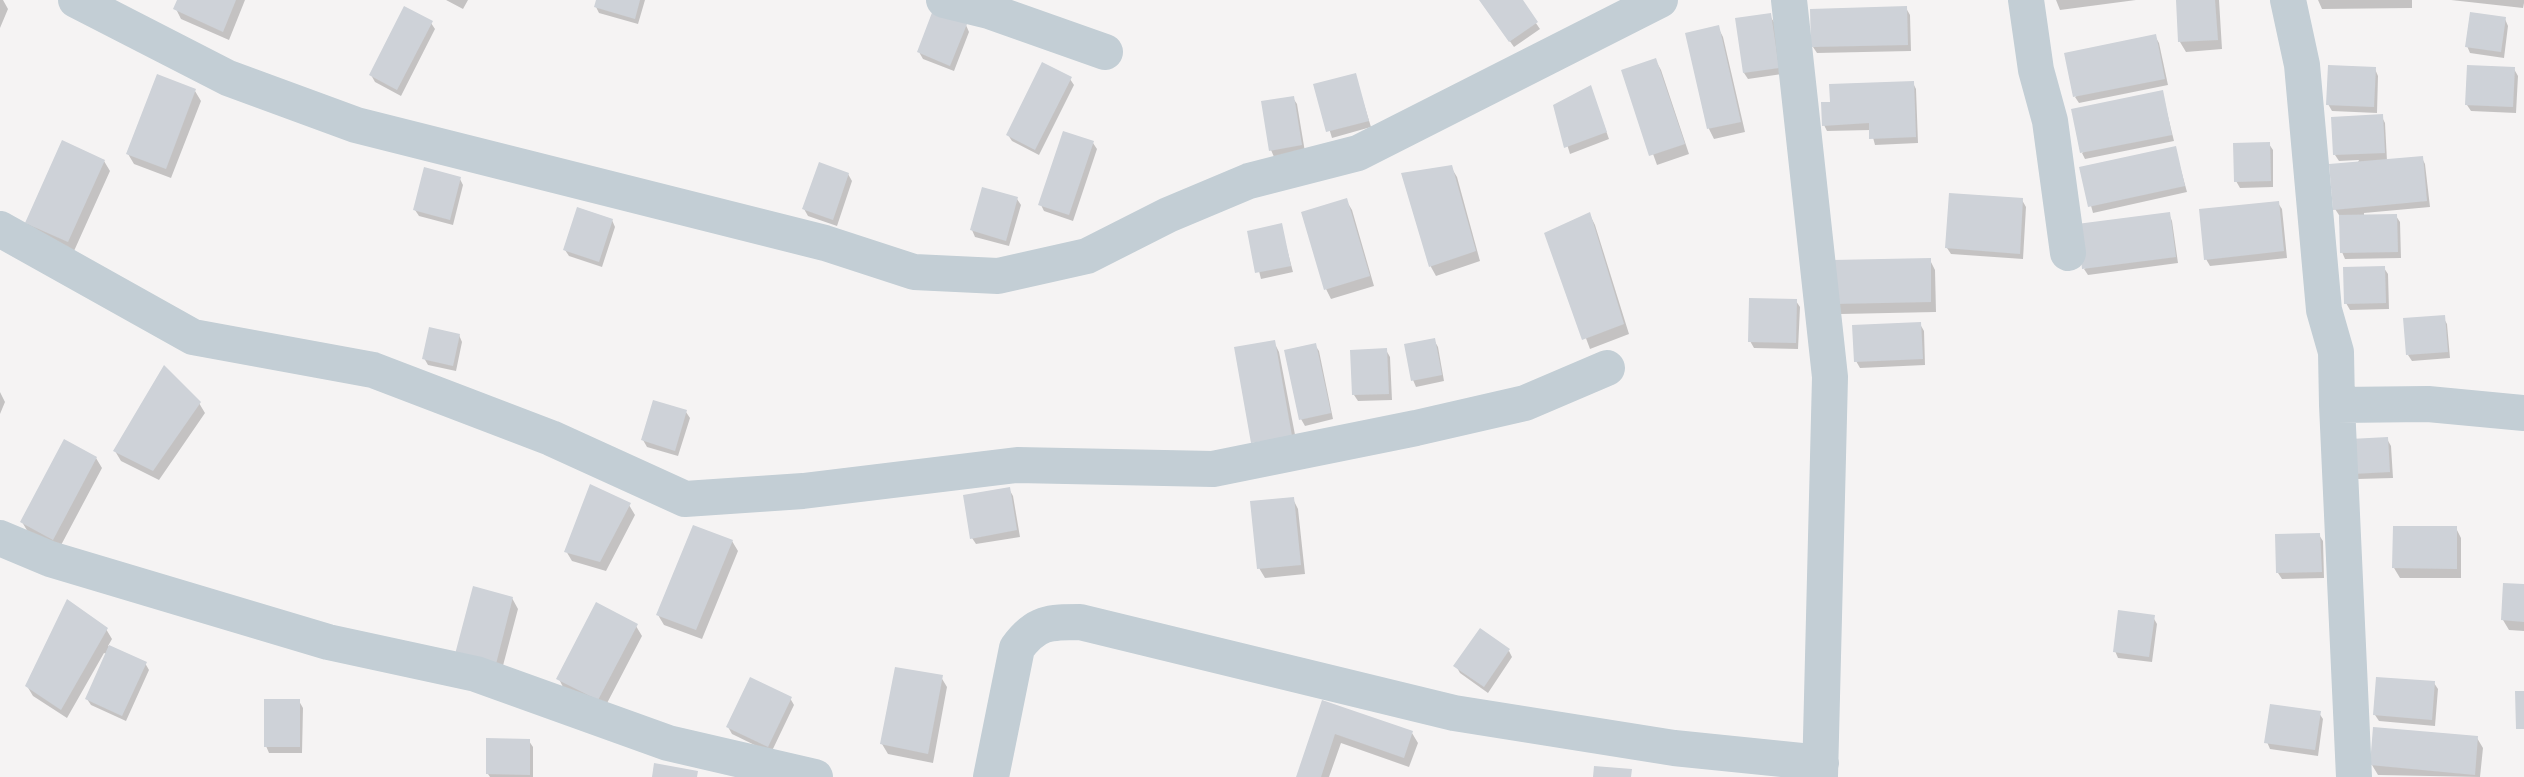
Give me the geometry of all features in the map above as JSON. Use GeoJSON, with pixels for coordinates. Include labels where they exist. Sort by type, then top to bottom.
{"type":"FeatureCollection","features":[{"type":"Feature","properties":{"kind":"street"},"geometry":{"type":"LineString","coordinates":[[76,0],[228,78],[356,125],[825,243],[914,272],[998,276],[1087,256],[1168,215],[1249,181],[1358,153],[1660,0]]}},
{"type":"Feature","properties":{"kind":"street"},"geometry":{"type":"LineString","coordinates":[[944,0],[989,11],[1105,52]]}},
{"type":"Feature","properties":{"kind":"street"},"geometry":{"type":"LineString","coordinates":[[991,777],[1017,648],[1028,633],[1049,622],[1080,622],[1454,713],[1820,770],[1830,377],[1789,0]]}},
{"type":"Feature","properties":{"kind":"street"},"geometry":{"type":"LineString","coordinates":[[2026,0],[2036,70],[2050,121],[2068,253]]}},
{"type":"Feature","properties":{"kind":"street"},"geometry":{"type":"LineString","coordinates":[[2288,0],[2302,65],[2324,310],[2336,352],[2354,777]]}},
{"type":"Feature","properties":{"kind":"street"},"geometry":{"type":"LineString","coordinates":[[0,229],[193,337],[373,370],[551,438],[685,499],[803,491],[1017,465],[1213,469],[1525,403],[1607,368]]}},
{"type":"Feature","properties":{"kind":"street"},"geometry":{"type":"LineString","coordinates":[[2337,405],[2428,404],[2524,413]]}},
{"type":"Feature","properties":{"kind":"street"},"geometry":{"type":"LineString","coordinates":[[0,538],[50,559],[328,642],[476,674],[668,743],[815,777]]}},
{"type":"Feature","properties":{"kind":"building"},"geometry":{"type":"Polygon","coordinates":[[[177,0],[236,0],[223,32],[173,9],[177,0]]]}},
{"type":"Feature","properties":{"kind":"building"},"geometry":{"type":"Polygon","coordinates":[[[596,0],[640,0],[635,19],[594,7],[596,0]]]}},
{"type":"Feature","properties":{"kind":"building"},"geometry":{"type":"Polygon","coordinates":[[[1479,0],[1523,0],[1538,22],[1509,42],[1479,0]]]}},
{"type":"Feature","properties":{"kind":"building"},"geometry":{"type":"Polygon","coordinates":[[[2176,0],[2215,0],[2218,40],[2178,42],[2176,0]]]}},
{"type":"Feature","properties":{"kind":"building"},"geometry":{"type":"Polygon","coordinates":[[[404,6],[433,21],[397,90],[369,75],[404,6]]]}},
{"type":"Feature","properties":{"kind":"building"},"geometry":{"type":"Polygon","coordinates":[[[1907,6],[1908,45],[1811,47],[1810,9],[1907,6]]]}},
{"type":"Feature","properties":{"kind":"building"},"geometry":{"type":"Polygon","coordinates":[[[933,10],[967,24],[950,66],[917,52],[933,10]]]}},
{"type":"Feature","properties":{"kind":"building"},"geometry":{"type":"Polygon","coordinates":[[[2470,12],[2506,17],[2501,52],[2465,47],[2470,12]]]}},
{"type":"Feature","properties":{"kind":"building"},"geometry":{"type":"Polygon","coordinates":[[[1771,13],[1779,68],[1743,73],[1735,18],[1771,13]]]}},
{"type":"Feature","properties":{"kind":"building"},"geometry":{"type":"Polygon","coordinates":[[[1719,25],[1741,122],[1707,129],[1685,33],[1719,25]]]}},
{"type":"Feature","properties":{"kind":"building"},"geometry":{"type":"Polygon","coordinates":[[[2156,34],[2165,79],[2073,97],[2064,53],[2156,34]]]}},
{"type":"Feature","properties":{"kind":"building"},"geometry":{"type":"Polygon","coordinates":[[[1656,58],[1685,144],[1649,156],[1621,70],[1656,58]]]}},
{"type":"Feature","properties":{"kind":"building"},"geometry":{"type":"Polygon","coordinates":[[[1042,62],[1072,77],[1035,150],[1006,135],[1042,62]]]}},
{"type":"Feature","properties":{"kind":"building"},"geometry":{"type":"Polygon","coordinates":[[[2328,65],[2376,67],[2374,107],[2326,105],[2328,65]]]}},
{"type":"Feature","properties":{"kind":"building"},"geometry":{"type":"Polygon","coordinates":[[[2467,65],[2515,67],[2513,107],[2465,105],[2467,65]]]}},
{"type":"Feature","properties":{"kind":"building"},"geometry":{"type":"Polygon","coordinates":[[[1356,73],[1369,121],[1326,132],[1313,84],[1356,73]]]}},
{"type":"Feature","properties":{"kind":"building"},"geometry":{"type":"Polygon","coordinates":[[[157,74],[196,89],[166,169],[126,154],[157,74]]]}},
{"type":"Feature","properties":{"kind":"building"},"geometry":{"type":"Polygon","coordinates":[[[1914,81],[1916,137],[1869,139],[1869,123],[1822,126],[1821,102],[1830,102],[1829,84],[1914,81]]]}},
{"type":"Feature","properties":{"kind":"building"},"geometry":{"type":"Polygon","coordinates":[[[1591,85],[1607,132],[1564,148],[1553,105],[1591,85]]]}},
{"type":"Feature","properties":{"kind":"building"},"geometry":{"type":"Polygon","coordinates":[[[2163,90],[2172,135],[2080,153],[2071,109],[2163,90]]]}},
{"type":"Feature","properties":{"kind":"building"},"geometry":{"type":"Polygon","coordinates":[[[1294,96],[1302,145],[1269,151],[1261,101],[1294,96]]]}},
{"type":"Feature","properties":{"kind":"building"},"geometry":{"type":"Polygon","coordinates":[[[2383,114],[2385,153],[2333,155],[2331,117],[2383,114]]]}},
{"type":"Feature","properties":{"kind":"building"},"geometry":{"type":"Polygon","coordinates":[[[1063,131],[1094,141],[1069,215],[1038,205],[1063,131]]]}},
{"type":"Feature","properties":{"kind":"building"},"geometry":{"type":"Polygon","coordinates":[[[62,140],[105,160],[68,242],[25,223],[62,140]]]}},
{"type":"Feature","properties":{"kind":"building"},"geometry":{"type":"Polygon","coordinates":[[[2270,142],[2271,181],[2234,182],[2233,143],[2270,142]]]}},
{"type":"Feature","properties":{"kind":"building"},"geometry":{"type":"Polygon","coordinates":[[[2176,146],[2185,186],[2088,207],[2079,167],[2176,146]]]}},
{"type":"Feature","properties":{"kind":"building"},"geometry":{"type":"Polygon","coordinates":[[[2423,156],[2427,201],[2333,210],[2329,164],[2423,156]]]}},
{"type":"Feature","properties":{"kind":"building"},"geometry":{"type":"Polygon","coordinates":[[[819,162],[849,173],[833,220],[802,209],[819,162]]]}},
{"type":"Feature","properties":{"kind":"building"},"geometry":{"type":"Polygon","coordinates":[[[1452,165],[1476,251],[1429,267],[1401,173],[1452,165]]]}},
{"type":"Feature","properties":{"kind":"building"},"geometry":{"type":"Polygon","coordinates":[[[424,167],[461,177],[450,220],[413,210],[424,167]]]}},
{"type":"Feature","properties":{"kind":"building"},"geometry":{"type":"Polygon","coordinates":[[[982,187],[1018,197],[1006,241],[970,230],[982,187]]]}},
{"type":"Feature","properties":{"kind":"building"},"geometry":{"type":"Polygon","coordinates":[[[1949,193],[2023,198],[2020,254],[1945,248],[1949,193]]]}},
{"type":"Feature","properties":{"kind":"building"},"geometry":{"type":"Polygon","coordinates":[[[1347,198],[1370,276],[1324,290],[1301,212],[1347,198]]]}},
{"type":"Feature","properties":{"kind":"building"},"geometry":{"type":"Polygon","coordinates":[[[2279,201],[2284,251],[2204,260],[2199,209],[2279,201]]]}},
{"type":"Feature","properties":{"kind":"building"},"geometry":{"type":"Polygon","coordinates":[[[577,207],[613,219],[599,262],[563,250],[577,207]]]}},
{"type":"Feature","properties":{"kind":"building"},"geometry":{"type":"Polygon","coordinates":[[[1590,212],[1624,324],[1582,340],[1544,233],[1590,212]]]}},
{"type":"Feature","properties":{"kind":"building"},"geometry":{"type":"Polygon","coordinates":[[[2170,212],[2176,257],[2082,269],[2077,224],[2170,212]]]}},
{"type":"Feature","properties":{"kind":"building"},"geometry":{"type":"Polygon","coordinates":[[[2397,214],[2398,252],[2340,253],[2339,215],[2397,214]]]}},
{"type":"Feature","properties":{"kind":"building"},"geometry":{"type":"Polygon","coordinates":[[[1282,223],[1291,266],[1255,273],[1247,231],[1282,223]]]}},
{"type":"Feature","properties":{"kind":"building"},"geometry":{"type":"Polygon","coordinates":[[[1931,258],[1931,302],[1833,304],[1832,260],[1931,258]]]}},
{"type":"Feature","properties":{"kind":"building"},"geometry":{"type":"Polygon","coordinates":[[[2385,266],[2386,303],[2344,304],[2343,267],[2385,266]]]}},
{"type":"Feature","properties":{"kind":"building"},"geometry":{"type":"Polygon","coordinates":[[[1749,298],[1797,299],[1796,343],[1748,342],[1749,298]]]}},
{"type":"Feature","properties":{"kind":"building"},"geometry":{"type":"Polygon","coordinates":[[[2445,315],[2448,352],[2406,355],[2403,318],[2445,315]]]}},
{"type":"Feature","properties":{"kind":"building"},"geometry":{"type":"Polygon","coordinates":[[[1921,322],[1923,359],[1854,362],[1852,325],[1921,322]]]}},
{"type":"Feature","properties":{"kind":"building"},"geometry":{"type":"Polygon","coordinates":[[[429,327],[460,334],[453,366],[422,359],[429,327]]]}},
{"type":"Feature","properties":{"kind":"building"},"geometry":{"type":"Polygon","coordinates":[[[1435,338],[1442,375],[1411,381],[1404,344],[1435,338]]]}},
{"type":"Feature","properties":{"kind":"building"},"geometry":{"type":"Polygon","coordinates":[[[1275,340],[1292,436],[1251,443],[1234,347],[1275,340]]]}},
{"type":"Feature","properties":{"kind":"building"},"geometry":{"type":"Polygon","coordinates":[[[1316,343],[1331,413],[1299,420],[1284,350],[1316,343]]]}},
{"type":"Feature","properties":{"kind":"building"},"geometry":{"type":"Polygon","coordinates":[[[1387,348],[1389,394],[1352,395],[1350,350],[1387,348]]]}},
{"type":"Feature","properties":{"kind":"building"},"geometry":{"type":"Polygon","coordinates":[[[164,365],[201,402],[153,471],[113,451],[164,365]]]}},
{"type":"Feature","properties":{"kind":"building"},"geometry":{"type":"Polygon","coordinates":[[[653,400],[687,410],[675,451],[641,440],[653,400]]]}},
{"type":"Feature","properties":{"kind":"building"},"geometry":{"type":"Polygon","coordinates":[[[2388,437],[2390,472],[2352,474],[2350,439],[2388,437]]]}},
{"type":"Feature","properties":{"kind":"building"},"geometry":{"type":"Polygon","coordinates":[[[64,439],[97,457],[53,540],[20,522],[64,439]]]}},
{"type":"Feature","properties":{"kind":"building"},"geometry":{"type":"Polygon","coordinates":[[[590,484],[631,503],[600,562],[564,552],[590,484]]]}},
{"type":"Feature","properties":{"kind":"building"},"geometry":{"type":"Polygon","coordinates":[[[1010,487],[1017,530],[970,539],[963,495],[1010,487]]]}},
{"type":"Feature","properties":{"kind":"building"},"geometry":{"type":"Polygon","coordinates":[[[1294,497],[1301,565],[1257,569],[1250,501],[1294,497]]]}},
{"type":"Feature","properties":{"kind":"building"},"geometry":{"type":"Polygon","coordinates":[[[693,525],[733,540],[696,630],[656,615],[693,525]]]}},
{"type":"Feature","properties":{"kind":"building"},"geometry":{"type":"Polygon","coordinates":[[[2393,526],[2457,526],[2457,569],[2392,568],[2393,526]]]}},
{"type":"Feature","properties":{"kind":"building"},"geometry":{"type":"Polygon","coordinates":[[[2320,533],[2322,572],[2276,573],[2275,534],[2320,533]]]}},
{"type":"Feature","properties":{"kind":"building"},"geometry":{"type":"Polygon","coordinates":[[[2503,583],[2524,584],[2524,622],[2501,620],[2503,583]]]}},
{"type":"Feature","properties":{"kind":"building"},"geometry":{"type":"Polygon","coordinates":[[[473,586],[513,597],[495,668],[454,658],[473,586]]]}},
{"type":"Feature","properties":{"kind":"building"},"geometry":{"type":"Polygon","coordinates":[[[67,599],[108,628],[61,710],[25,686],[67,599]]]}},
{"type":"Feature","properties":{"kind":"building"},"geometry":{"type":"Polygon","coordinates":[[[596,602],[638,624],[598,700],[556,679],[596,602]]]}},
{"type":"Feature","properties":{"kind":"building"},"geometry":{"type":"Polygon","coordinates":[[[2118,610],[2155,615],[2149,657],[2113,652],[2118,610]]]}},
{"type":"Feature","properties":{"kind":"building"},"geometry":{"type":"Polygon","coordinates":[[[1480,628],[1510,649],[1484,687],[1453,666],[1480,628]]]}},
{"type":"Feature","properties":{"kind":"building"},"geometry":{"type":"Polygon","coordinates":[[[109,645],[147,662],[122,716],[85,699],[109,645]]]}},
{"type":"Feature","properties":{"kind":"building"},"geometry":{"type":"Polygon","coordinates":[[[895,667],[943,675],[928,754],[880,744],[895,667]]]}},
{"type":"Feature","properties":{"kind":"building"},"geometry":{"type":"Polygon","coordinates":[[[750,677],[792,697],[768,747],[726,727],[750,677]]]}},
{"type":"Feature","properties":{"kind":"building"},"geometry":{"type":"Polygon","coordinates":[[[2376,677],[2435,681],[2432,720],[2373,715],[2376,677]]]}},
{"type":"Feature","properties":{"kind":"building"},"geometry":{"type":"Polygon","coordinates":[[[2515,691],[2524,691],[2524,729],[2516,729],[2515,691]]]}},
{"type":"Feature","properties":{"kind":"building"},"geometry":{"type":"Polygon","coordinates":[[[264,699],[300,699],[300,747],[264,747],[264,699]]]}},
{"type":"Feature","properties":{"kind":"building"},"geometry":{"type":"Polygon","coordinates":[[[1322,700],[1413,731],[1404,758],[1335,734],[1321,777],[1296,777],[1322,700]]]}},
{"type":"Feature","properties":{"kind":"building"},"geometry":{"type":"Polygon","coordinates":[[[2270,704],[2321,711],[2315,750],[2264,743],[2270,704]]]}},
{"type":"Feature","properties":{"kind":"building"},"geometry":{"type":"Polygon","coordinates":[[[2373,727],[2478,736],[2475,775],[2370,765],[2373,727]]]}},
{"type":"Feature","properties":{"kind":"building"},"geometry":{"type":"Polygon","coordinates":[[[486,738],[530,739],[530,775],[486,774],[486,738]]]}},
{"type":"Feature","properties":{"kind":"building"},"geometry":{"type":"Polygon","coordinates":[[[654,763],[698,771],[697,777],[652,777],[654,763]]]}},
{"type":"Feature","properties":{"kind":"building"},"geometry":{"type":"Polygon","coordinates":[[[1594,766],[1632,769],[1631,777],[1593,777],[1594,766]]]}}]}
